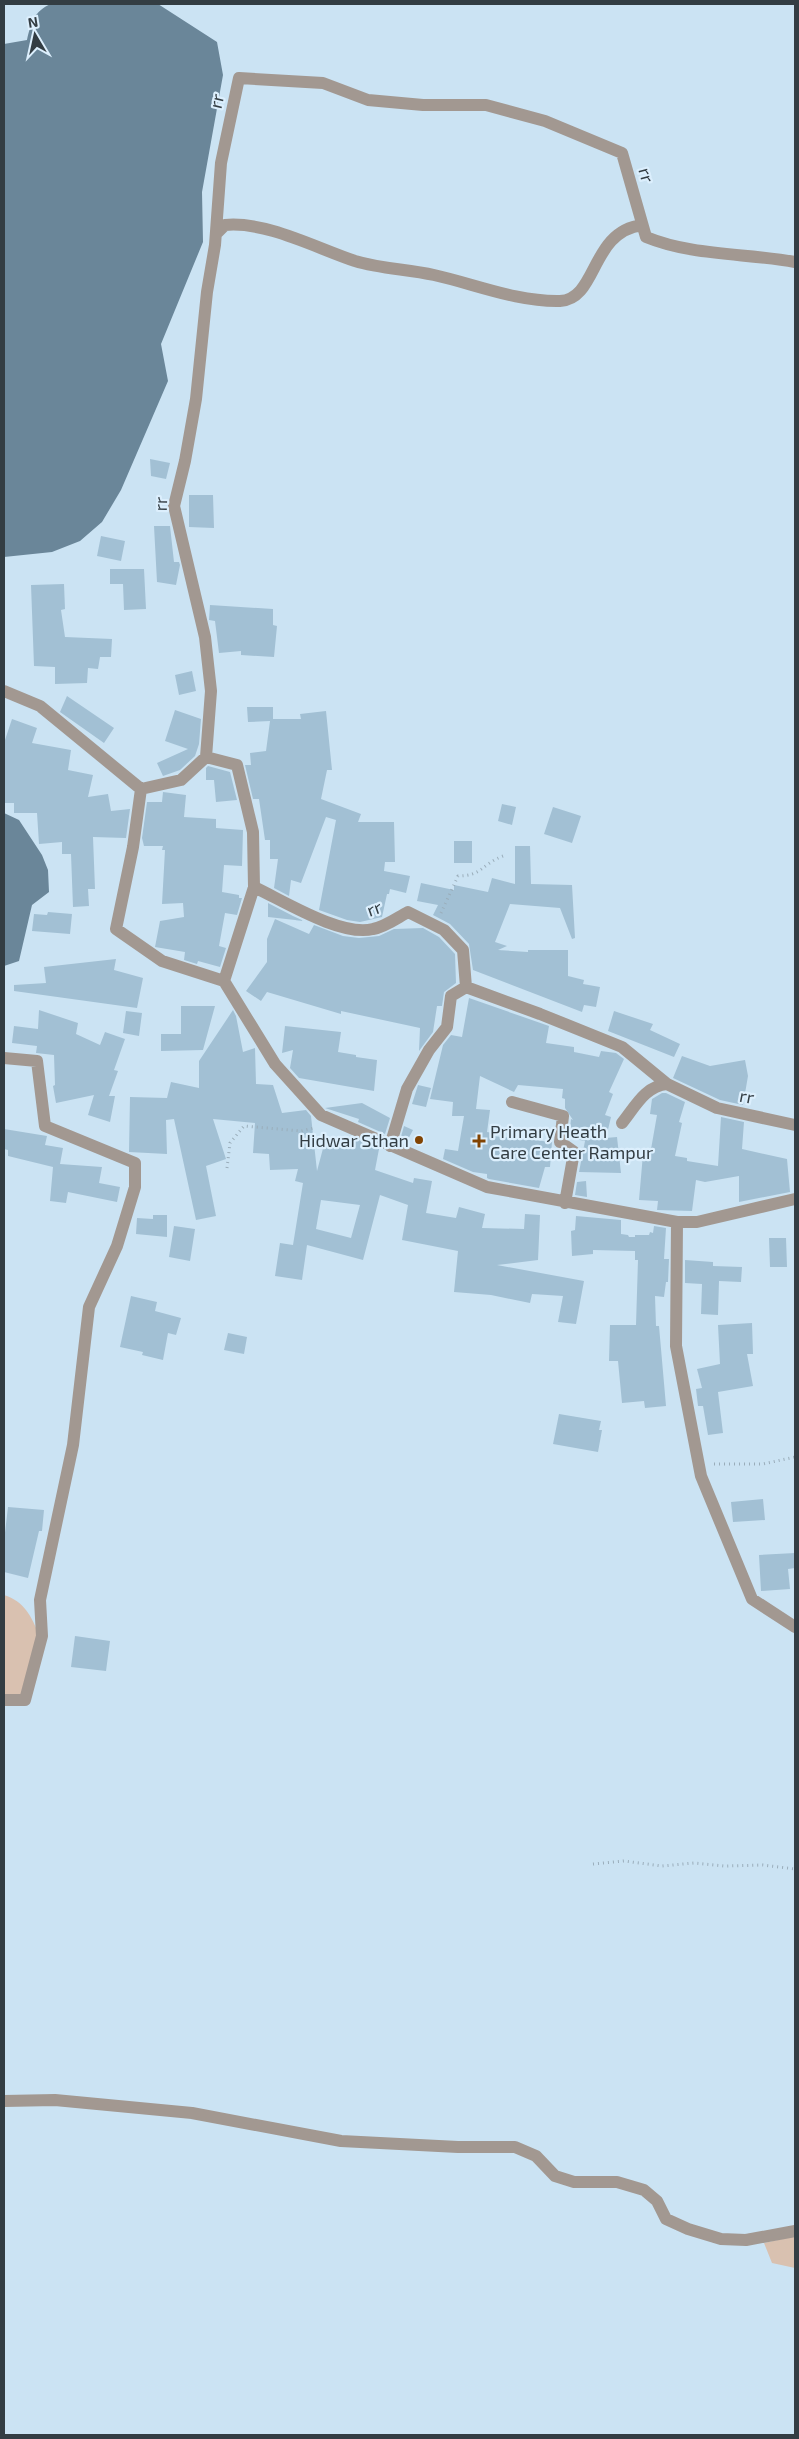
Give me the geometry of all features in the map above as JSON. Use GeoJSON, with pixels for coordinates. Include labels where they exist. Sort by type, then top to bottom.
{"type":"FeatureCollection","features":[{"type":"Feature","properties":{"kind":"street","name":"rr"},"geometry":{"type":"LineString","coordinates":[[206,757],[211,691],[205,637],[174,506],[185,461],[194,408],[207,292],[216,234],[221,163],[239,78],[323,83],[368,100],[423,105],[486,105],[545,121],[622,153],[646,237],[663,244],[795,262]]}},
{"type":"Feature","properties":{"kind":"street"},"geometry":{"type":"LineString","coordinates":[[216,234],[224,225],[240,224],[261,227],[359,262],[432,275],[532,299],[562,301],[578,294],[609,241],[634,226],[642,225]]}},
{"type":"Feature","properties":{"kind":"street"},"geometry":{"type":"LineString","coordinates":[[4,690],[40,706],[141,789]]}},
{"type":"Feature","properties":{"kind":"street"},"geometry":{"type":"LineString","coordinates":[[141,789],[181,780],[206,757],[237,765],[253,832],[254,887],[224,981]]}},
{"type":"Feature","properties":{"kind":"street"},"geometry":{"type":"LineString","coordinates":[[141,789],[133,847],[116,930],[162,961],[224,981],[275,1064],[321,1115],[487,1187],[565,1203],[678,1222],[697,1222],[795,1199]]}},
{"type":"Feature","properties":{"kind":"street","name":"rr"},"geometry":{"type":"LineString","coordinates":[[254,887],[318,918],[349,929],[373,930],[408,912],[444,930],[463,950],[466,987],[622,1047],[667,1084],[717,1108],[795,1125]]}},
{"type":"Feature","properties":{"kind":"street"},"geometry":{"type":"LineString","coordinates":[[390,1146],[407,1089],[428,1050],[447,1026],[451,996],[466,987]]}},
{"type":"Feature","properties":{"kind":"street"},"geometry":{"type":"LineString","coordinates":[[4,1058],[37,1061],[46,1126],[135,1163],[135,1186],[117,1246],[89,1307],[73,1445],[40,1600],[42,1636],[31,1684],[24,1700],[4,1700]]}},
{"type":"Feature","properties":{"kind":"street"},"geometry":{"type":"LineString","coordinates":[[622,1123],[648,1091],[656,1085],[667,1084]]}},
{"type":"Feature","properties":{"kind":"street"},"geometry":{"type":"LineString","coordinates":[[512,1102],[563,1116],[560,1142],[574,1152],[565,1203]]}},
{"type":"Feature","properties":{"kind":"street"},"geometry":{"type":"LineString","coordinates":[[678,1222],[676,1346],[701,1476],[752,1600],[795,1627]]}},
{"type":"Feature","properties":{"kind":"street"},"geometry":{"type":"LineString","coordinates":[[4,2101],[55,2100],[192,2113],[341,2141],[458,2147],[515,2147],[536,2156],[555,2176],[574,2182],[617,2182],[644,2190],[657,2201],[666,2219],[688,2229],[721,2239],[746,2240],[795,2231]]}},
{"type":"Feature","properties":{"kind":"path"},"geometry":{"type":"LineString","coordinates":[[435,925],[458,876],[472,876],[492,861],[503,856]]}},
{"type":"Feature","properties":{"kind":"path"},"geometry":{"type":"LineString","coordinates":[[227,1168],[230,1143],[244,1126],[301,1131],[320,1127],[321,1115]]}},
{"type":"Feature","properties":{"kind":"path"},"geometry":{"type":"LineString","coordinates":[[698,1464],[763,1464],[795,1457]]}},
{"type":"Feature","properties":{"kind":"path"},"geometry":{"type":"LineString","coordinates":[[593,1864],[624,1861],[662,1866],[694,1863],[724,1866],[763,1865],[795,1869]]}},
{"type":"Feature","properties":{"kind":"shaded area"},"geometry":{"type":"Polygon","coordinates":[[[4,1595],[17,1601],[26,1610],[39,1635],[24,1689],[17,1702],[4,1702],[4,1595]]]}},
{"type":"Feature","properties":{"kind":"shaded area"},"geometry":{"type":"Polygon","coordinates":[[[795,2236],[795,2268],[772,2263],[764,2243],[795,2236]]]}},
{"type":"Feature","properties":{"kind":"water"},"geometry":{"type":"Polygon","coordinates":[[[51,4],[158,4],[217,42],[223,75],[202,192],[203,242],[161,344],[168,381],[121,490],[102,522],[80,541],[52,552],[4,557],[4,44],[27,40],[34,18],[41,10],[51,4]]]}},
{"type":"Feature","properties":{"kind":"water"},"geometry":{"type":"Polygon","coordinates":[[[4,813],[19,820],[42,855],[48,870],[49,892],[32,905],[19,961],[4,966],[4,813]]]}},
{"type":"Feature","properties":{"kind":"building"},"geometry":{"type":"Polygon","coordinates":[[[150,459],[170,463],[166,479],[151,476],[150,459]]]}},
{"type":"Feature","properties":{"kind":"building"},"geometry":{"type":"Polygon","coordinates":[[[189,495],[213,495],[214,528],[189,527],[189,495]]]}},
{"type":"Feature","properties":{"kind":"building"},"geometry":{"type":"Polygon","coordinates":[[[154,526],[170,526],[174,562],[179,562],[180,565],[176,585],[157,582],[154,526]]]}},
{"type":"Feature","properties":{"kind":"building"},"geometry":{"type":"Polygon","coordinates":[[[101,536],[125,541],[121,561],[97,556],[101,536]]]}},
{"type":"Feature","properties":{"kind":"building"},"geometry":{"type":"Polygon","coordinates":[[[110,569],[144,569],[146,609],[124,610],[123,584],[110,584],[110,569]]]}},
{"type":"Feature","properties":{"kind":"building"},"geometry":{"type":"Polygon","coordinates":[[[64,584],[65,609],[61,610],[65,637],[112,639],[111,657],[100,657],[98,669],[88,668],[87,683],[55,684],[55,667],[34,666],[31,585],[64,584]]]}},
{"type":"Feature","properties":{"kind":"building"},"geometry":{"type":"Polygon","coordinates":[[[210,605],[273,609],[273,625],[277,626],[274,657],[241,655],[241,651],[219,653],[215,621],[209,620],[210,605]]]}},
{"type":"Feature","properties":{"kind":"building"},"geometry":{"type":"Polygon","coordinates":[[[192,671],[196,691],[179,695],[175,675],[192,671]]]}},
{"type":"Feature","properties":{"kind":"building"},"geometry":{"type":"Polygon","coordinates":[[[67,696],[114,728],[104,743],[60,712],[67,696]]]}},
{"type":"Feature","properties":{"kind":"building"},"geometry":{"type":"Polygon","coordinates":[[[247,707],[273,707],[273,719],[301,719],[300,714],[326,711],[332,770],[327,770],[321,799],[361,814],[358,822],[394,822],[395,862],[385,862],[384,871],[410,876],[406,893],[390,889],[389,894],[387,894],[382,917],[360,922],[347,920],[319,910],[336,820],[326,817],[301,883],[291,880],[289,896],[274,888],[278,859],[270,859],[270,840],[265,840],[259,799],[253,799],[245,765],[251,765],[250,753],[266,751],[270,721],[248,722],[247,707]]]}},
{"type":"Feature","properties":{"kind":"building"},"geometry":{"type":"Polygon","coordinates":[[[175,710],[201,719],[199,744],[195,756],[180,770],[163,776],[157,763],[188,749],[165,741],[175,710]]]}},
{"type":"Feature","properties":{"kind":"building"},"geometry":{"type":"Polygon","coordinates":[[[12,719],[37,728],[32,743],[71,750],[68,770],[93,775],[88,797],[108,794],[111,811],[130,809],[126,838],[93,837],[95,889],[88,889],[89,906],[73,907],[71,854],[62,854],[62,842],[39,844],[37,813],[14,813],[14,803],[4,803],[4,743],[12,719]]]}},
{"type":"Feature","properties":{"kind":"building"},"geometry":{"type":"Polygon","coordinates":[[[208,766],[230,772],[237,800],[216,802],[214,780],[206,780],[206,768],[208,766]]]}},
{"type":"Feature","properties":{"kind":"building"},"geometry":{"type":"Polygon","coordinates":[[[163,792],[186,795],[184,817],[216,819],[216,828],[243,830],[242,866],[224,865],[222,892],[239,895],[239,898],[242,898],[237,915],[225,913],[219,946],[226,948],[220,967],[198,961],[197,964],[184,960],[185,952],[155,947],[160,921],[184,917],[183,903],[162,904],[165,850],[162,850],[163,846],[144,846],[142,838],[147,802],[162,802],[163,792]]]}},
{"type":"Feature","properties":{"kind":"building"},"geometry":{"type":"Polygon","coordinates":[[[502,804],[516,807],[512,825],[498,821],[502,804]]]}},
{"type":"Feature","properties":{"kind":"building"},"geometry":{"type":"Polygon","coordinates":[[[553,807],[581,816],[572,843],[544,834],[553,807]]]}},
{"type":"Feature","properties":{"kind":"building"},"geometry":{"type":"Polygon","coordinates":[[[454,841],[472,841],[472,863],[454,863],[454,841]]]}},
{"type":"Feature","properties":{"kind":"building"},"geometry":{"type":"Polygon","coordinates":[[[515,846],[530,846],[531,884],[572,885],[575,938],[572,939],[560,908],[510,904],[495,942],[507,946],[498,950],[528,952],[528,950],[568,950],[568,976],[584,980],[583,984],[600,987],[596,1007],[584,1005],[582,1012],[473,970],[469,944],[450,924],[433,915],[438,905],[417,901],[421,883],[454,890],[454,885],[488,892],[492,878],[515,884],[515,846]]]}},
{"type":"Feature","properties":{"kind":"building"},"geometry":{"type":"Polygon","coordinates":[[[268,903],[293,916],[304,921],[268,917],[268,903]]]}},
{"type":"Feature","properties":{"kind":"building"},"geometry":{"type":"Polygon","coordinates":[[[48,912],[72,914],[70,934],[32,931],[34,914],[47,915],[48,912]]]}},
{"type":"Feature","properties":{"kind":"building"},"geometry":{"type":"Polygon","coordinates":[[[275,919],[309,934],[314,925],[343,936],[359,938],[379,936],[394,929],[423,928],[439,937],[455,954],[456,983],[444,992],[442,1006],[437,1006],[433,1032],[419,1051],[420,1028],[341,1011],[341,1014],[267,992],[261,1001],[246,991],[267,962],[267,939],[275,919]]]}},
{"type":"Feature","properties":{"kind":"building"},"geometry":{"type":"Polygon","coordinates":[[[116,959],[114,970],[143,978],[137,1008],[14,991],[14,985],[46,983],[44,967],[116,959]]]}},
{"type":"Feature","properties":{"kind":"building"},"geometry":{"type":"Polygon","coordinates":[[[469,998],[549,1026],[546,1043],[574,1047],[574,1052],[599,1057],[601,1051],[616,1053],[624,1059],[609,1092],[613,1094],[605,1115],[611,1117],[606,1138],[617,1137],[621,1173],[579,1172],[585,1141],[569,1138],[571,1119],[573,1120],[565,1108],[565,1099],[562,1098],[563,1089],[518,1085],[514,1092],[480,1076],[476,1109],[490,1110],[487,1132],[493,1133],[492,1136],[552,1142],[550,1167],[545,1167],[539,1188],[489,1179],[487,1174],[473,1172],[443,1159],[445,1149],[458,1151],[464,1116],[452,1116],[453,1102],[430,1099],[443,1045],[451,1035],[462,1037],[469,998]]]}},
{"type":"Feature","properties":{"kind":"building"},"geometry":{"type":"Polygon","coordinates":[[[181,1006],[215,1006],[203,1050],[161,1051],[161,1034],[181,1034],[181,1006]]]}},
{"type":"Feature","properties":{"kind":"building"},"geometry":{"type":"Polygon","coordinates":[[[39,1010],[78,1023],[76,1034],[100,1045],[105,1032],[125,1039],[114,1070],[118,1071],[109,1096],[115,1096],[110,1122],[88,1115],[94,1095],[56,1103],[53,1086],[55,1085],[54,1055],[36,1053],[37,1046],[12,1043],[14,1026],[38,1029],[39,1010]]]}},
{"type":"Feature","properties":{"kind":"building"},"geometry":{"type":"Polygon","coordinates":[[[233,1010],[236,1016],[243,1052],[255,1048],[256,1084],[273,1085],[282,1113],[306,1110],[311,1116],[317,1171],[325,1141],[349,1146],[352,1137],[379,1149],[375,1170],[413,1183],[414,1178],[432,1181],[426,1213],[456,1218],[459,1207],[485,1214],[482,1228],[524,1229],[525,1214],[540,1215],[538,1260],[497,1265],[584,1281],[576,1324],[558,1322],[563,1296],[532,1294],[530,1303],[491,1295],[454,1292],[458,1251],[402,1240],[408,1205],[380,1195],[363,1260],[307,1245],[302,1280],[275,1276],[280,1243],[293,1245],[303,1183],[295,1181],[298,1169],[270,1170],[269,1154],[253,1153],[255,1123],[213,1119],[226,1159],[206,1166],[216,1216],[196,1220],[174,1119],[166,1120],[167,1154],[129,1152],[130,1097],[167,1098],[171,1082],[199,1088],[199,1061],[233,1010]],[[321,1200],[316,1229],[351,1238],[360,1205],[321,1200]]]}},
{"type":"Feature","properties":{"kind":"building"},"geometry":{"type":"Polygon","coordinates":[[[126,1011],[142,1013],[139,1036],[123,1033],[126,1011]]]}},
{"type":"Feature","properties":{"kind":"building"},"geometry":{"type":"Polygon","coordinates":[[[614,1011],[653,1024],[650,1030],[680,1044],[674,1057],[608,1031],[614,1011]]]}},
{"type":"Feature","properties":{"kind":"building"},"geometry":{"type":"Polygon","coordinates":[[[285,1026],[341,1032],[338,1052],[377,1060],[374,1091],[299,1078],[290,1068],[293,1050],[282,1053],[285,1026]]]}},
{"type":"Feature","properties":{"kind":"building"},"geometry":{"type":"Polygon","coordinates":[[[682,1056],[710,1066],[745,1060],[748,1076],[743,1105],[720,1100],[673,1078],[682,1056]]]}},
{"type":"Feature","properties":{"kind":"building"},"geometry":{"type":"Polygon","coordinates":[[[418,1085],[431,1088],[426,1107],[412,1104],[418,1085]]]}},
{"type":"Feature","properties":{"kind":"building"},"geometry":{"type":"Polygon","coordinates":[[[662,1093],[685,1102],[679,1122],[682,1123],[675,1156],[687,1158],[687,1161],[718,1166],[721,1117],[744,1122],[742,1149],[787,1159],[790,1192],[739,1202],[739,1176],[705,1182],[696,1180],[692,1211],[657,1210],[658,1201],[639,1200],[643,1154],[650,1155],[657,1115],[650,1114],[652,1099],[662,1093]]]}},
{"type":"Feature","properties":{"kind":"building"},"geometry":{"type":"Polygon","coordinates":[[[362,1103],[390,1118],[385,1134],[358,1122],[359,1119],[325,1108],[362,1103]]]}},
{"type":"Feature","properties":{"kind":"building"},"geometry":{"type":"Polygon","coordinates":[[[404,1126],[413,1130],[406,1143],[400,1140],[404,1126]]]}},
{"type":"Feature","properties":{"kind":"building"},"geometry":{"type":"Polygon","coordinates":[[[4,1129],[47,1136],[45,1145],[63,1148],[60,1164],[102,1167],[99,1183],[120,1187],[117,1202],[68,1192],[66,1203],[50,1201],[53,1167],[8,1156],[8,1150],[4,1149],[4,1129]]]}},
{"type":"Feature","properties":{"kind":"building"},"geometry":{"type":"Polygon","coordinates":[[[586,1181],[587,1197],[575,1195],[577,1182],[586,1181]]]}},
{"type":"Feature","properties":{"kind":"building"},"geometry":{"type":"Polygon","coordinates":[[[153,1215],[167,1215],[167,1237],[136,1234],[137,1218],[153,1219],[153,1215]]]}},
{"type":"Feature","properties":{"kind":"building"},"geometry":{"type":"Polygon","coordinates":[[[576,1216],[621,1220],[621,1234],[628,1235],[629,1237],[649,1235],[650,1232],[653,1233],[654,1226],[666,1228],[664,1259],[669,1259],[668,1282],[666,1282],[664,1297],[655,1296],[656,1326],[659,1326],[666,1406],[645,1408],[644,1401],[622,1403],[618,1361],[609,1361],[610,1325],[636,1325],[638,1260],[635,1260],[635,1251],[593,1250],[593,1254],[572,1256],[571,1231],[575,1230],[576,1216]]]}},
{"type":"Feature","properties":{"kind":"building"},"geometry":{"type":"Polygon","coordinates":[[[174,1226],[195,1229],[190,1261],[169,1257],[174,1226]]]}},
{"type":"Feature","properties":{"kind":"building"},"geometry":{"type":"Polygon","coordinates":[[[769,1238],[786,1238],[787,1267],[770,1267],[769,1238]]]}},
{"type":"Feature","properties":{"kind":"building"},"geometry":{"type":"Polygon","coordinates":[[[685,1260],[713,1262],[713,1266],[742,1267],[741,1282],[719,1281],[718,1315],[701,1314],[702,1284],[685,1283],[685,1260]]]}},
{"type":"Feature","properties":{"kind":"building"},"geometry":{"type":"Polygon","coordinates":[[[131,1296],[157,1302],[155,1311],[181,1318],[176,1335],[168,1333],[163,1360],[142,1355],[143,1352],[120,1347],[131,1296]]]}},
{"type":"Feature","properties":{"kind":"building"},"geometry":{"type":"Polygon","coordinates":[[[752,1323],[753,1354],[747,1354],[753,1386],[718,1392],[723,1433],[708,1435],[703,1406],[698,1406],[696,1389],[702,1388],[697,1369],[720,1364],[718,1325],[752,1323]]]}},
{"type":"Feature","properties":{"kind":"building"},"geometry":{"type":"Polygon","coordinates":[[[228,1333],[247,1337],[244,1354],[224,1350],[228,1333]]]}},
{"type":"Feature","properties":{"kind":"building"},"geometry":{"type":"Polygon","coordinates":[[[559,1414],[601,1421],[599,1430],[602,1430],[598,1452],[553,1444],[559,1414]]]}},
{"type":"Feature","properties":{"kind":"building"},"geometry":{"type":"Polygon","coordinates":[[[763,1499],[765,1520],[733,1522],[731,1502],[763,1499]]]}},
{"type":"Feature","properties":{"kind":"building"},"geometry":{"type":"Polygon","coordinates":[[[8,1507],[44,1510],[42,1531],[39,1531],[28,1578],[4,1572],[4,1541],[8,1507]]]}},
{"type":"Feature","properties":{"kind":"building"},"geometry":{"type":"Polygon","coordinates":[[[795,1553],[795,1568],[788,1569],[790,1589],[761,1591],[759,1555],[795,1553]]]}},
{"type":"Feature","properties":{"kind":"building"},"geometry":{"type":"Polygon","coordinates":[[[75,1636],[110,1641],[106,1671],[71,1667],[75,1636]]]}},
{"type":"Feature","properties":{"kind":"place","name":"Hidwar Sthan"},"geometry":{"type":"Point","coordinates":[419,1140]}},
{"type":"Feature","properties":{"kind":"place","name":"Primary Heath Care Center Rampur"},"geometry":{"type":"Point","coordinates":[479,1141]}}]}
